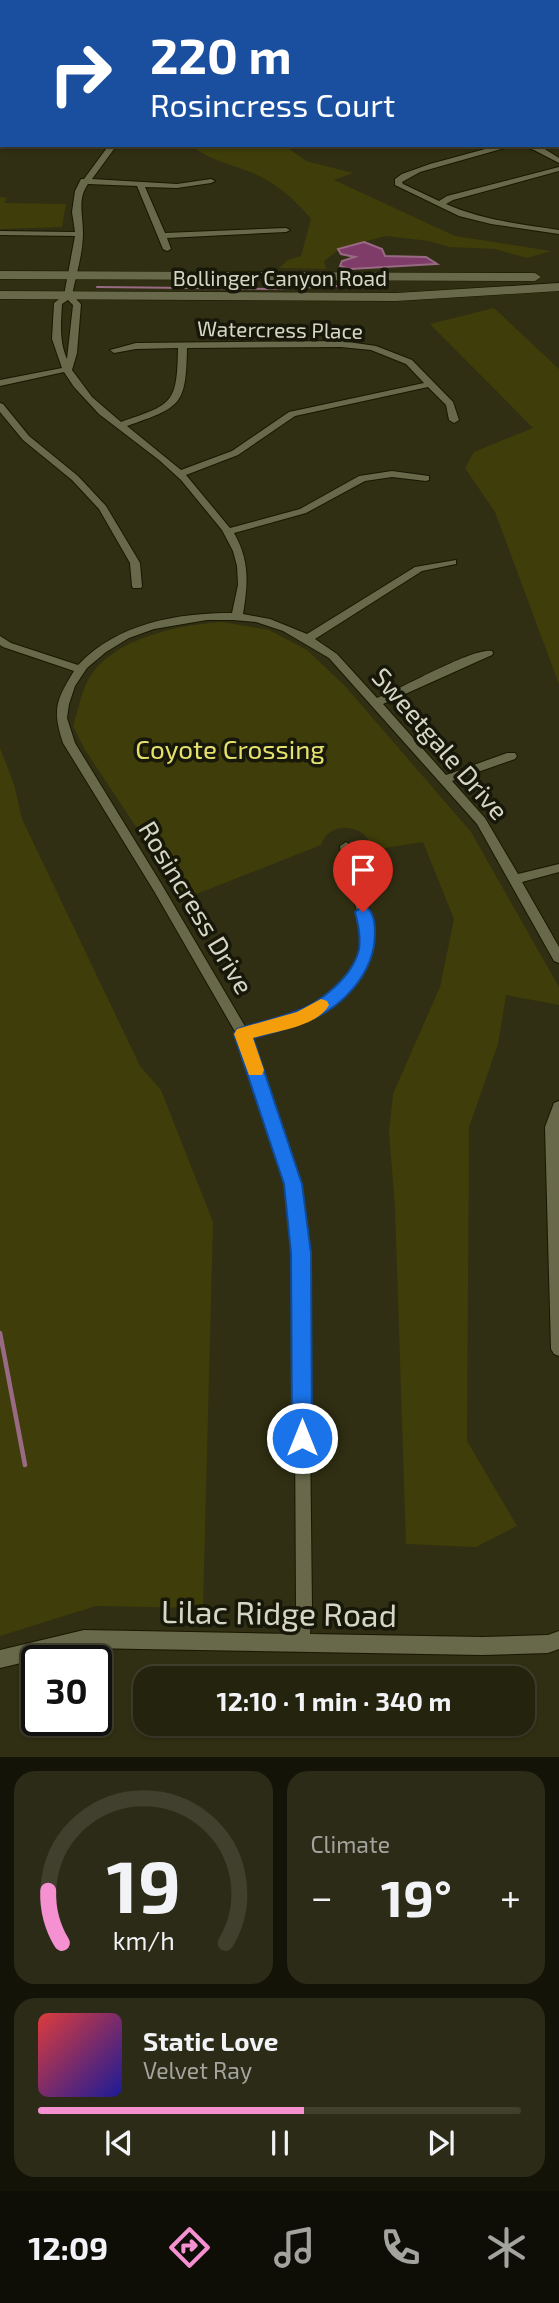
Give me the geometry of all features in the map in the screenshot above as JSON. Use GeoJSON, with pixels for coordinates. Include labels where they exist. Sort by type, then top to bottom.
{"type":"FeatureCollection","features":[{"type":"Feature","properties":{"kind":"main road","name":"Bollinger Canyon Road"},"geometry":{"type":"LineString","coordinates":[[0,275],[559,276]]}},
{"type":"Feature","properties":{"kind":"main road","name":"Bollinger Canyon Road"},"geometry":{"type":"LineString","coordinates":[[0,295],[396,297],[559,287]]}},
{"type":"Feature","properties":{"kind":"street"},"geometry":{"type":"LineString","coordinates":[[111,147],[84,181],[77,201],[79,234],[72,276],[68,296],[58,303],[56,332],[59,352],[90,402],[180,474],[228,532],[242,567],[237,617]]}},
{"type":"Feature","properties":{"kind":"street"},"geometry":{"type":"LineString","coordinates":[[504,147],[405,175],[398,181],[399,185],[462,214],[491,222],[559,232]]}},
{"type":"Feature","properties":{"kind":"street"},"geometry":{"type":"LineString","coordinates":[[533,147],[559,161]]}},
{"type":"Feature","properties":{"kind":"street"},"geometry":{"type":"LineString","coordinates":[[439,204],[450,198],[559,169]]}},
{"type":"Feature","properties":{"kind":"street"},"geometry":{"type":"LineString","coordinates":[[84,181],[177,186],[211,181]]}},
{"type":"Feature","properties":{"kind":"street"},"geometry":{"type":"LineString","coordinates":[[140,185],[167,249]]}},
{"type":"Feature","properties":{"kind":"street"},"geometry":{"type":"LineString","coordinates":[[163,236],[286,230]]}},
{"type":"Feature","properties":{"kind":"street"},"geometry":{"type":"LineString","coordinates":[[0,233],[79,234]]}},
{"type":"Feature","properties":{"kind":"street"},"geometry":{"type":"LineString","coordinates":[[68,296],[77,304],[73,353],[68,369]]}},
{"type":"Feature","properties":{"kind":"street","name":"Watercress Place"},"geometry":{"type":"LineString","coordinates":[[114,351],[136,346],[183,345],[341,344],[373,348],[409,362],[450,404],[454,420]]}},
{"type":"Feature","properties":{"kind":"street"},"geometry":{"type":"LineString","coordinates":[[119,426],[161,408],[174,399],[181,387],[183,345]]}},
{"type":"Feature","properties":{"kind":"street"},"geometry":{"type":"LineString","coordinates":[[0,383],[68,369]]}},
{"type":"Feature","properties":{"kind":"street"},"geometry":{"type":"LineString","coordinates":[[180,474],[235,453],[292,414],[430,384]]}},
{"type":"Feature","properties":{"kind":"street"},"geometry":{"type":"LineString","coordinates":[[0,406],[26,438],[75,478],[103,508],[135,563],[137,586]]}},
{"type":"Feature","properties":{"kind":"street"},"geometry":{"type":"LineString","coordinates":[[228,532],[303,511],[362,478],[392,474],[426,478]]}},
{"type":"Feature","properties":{"kind":"street"},"geometry":{"type":"LineString","coordinates":[[309,638],[419,569],[452,562]]}},
{"type":"Feature","properties":{"kind":"street","name":"Rosincress Drive"},"geometry":{"type":"LineString","coordinates":[[237,617],[198,617],[163,623],[132,633],[104,648],[80,670],[65,696],[61,720],[69,743],[159,888],[243,1034],[293,1184],[301,1253],[304,1608],[300,1643]]}},
{"type":"Feature","properties":{"kind":"street","name":"Sweetgale Drive"},"geometry":{"type":"LineString","coordinates":[[237,617],[257,620],[309,638],[333,656],[481,821],[517,879],[559,958]]}},
{"type":"Feature","properties":{"kind":"street"},"geometry":{"type":"LineString","coordinates":[[0,639],[7,645],[80,670]]}},
{"type":"Feature","properties":{"kind":"street"},"geometry":{"type":"LineString","coordinates":[[376,703],[454,664],[488,653]]}},
{"type":"Feature","properties":{"kind":"street"},"geometry":{"type":"LineString","coordinates":[[444,780],[512,756]]}},
{"type":"Feature","properties":{"kind":"street"},"geometry":{"type":"LineString","coordinates":[[243,1034],[302,1017],[334,997],[356,974],[367,950],[367,926],[359,897],[346,867],[345,846]]}},
{"type":"Feature","properties":{"kind":"street"},"geometry":{"type":"LineString","coordinates":[[517,879],[559,868]]}},
{"type":"Feature","properties":{"kind":"street"},"geometry":{"type":"LineString","coordinates":[[559,1107],[552,1127],[559,1349]]}},
{"type":"Feature","properties":{"kind":"street","name":"Lilac Ridge Road"},"geometry":{"type":"LineString","coordinates":[[0,1659],[85,1639],[482,1646],[548,1644],[559,1640]]}},
{"type":"Feature","properties":{"kind":"green space"},"geometry":{"type":"Polygon","coordinates":[[[194,147],[287,147],[306,161],[353,173],[334,180],[455,236],[551,251],[527,258],[495,249],[449,247],[429,241],[386,236],[341,248],[324,261],[326,269],[279,268],[288,260],[301,256],[311,219],[288,195],[268,181],[194,147]]]}},
{"type":"Feature","properties":{"kind":"green space"},"geometry":{"type":"Polygon","coordinates":[[[0,197],[7,198],[4,203],[66,204],[62,227],[0,229],[0,197]]]}},
{"type":"Feature","properties":{"kind":"green space"},"geometry":{"type":"Polygon","coordinates":[[[494,308],[559,369],[559,684],[495,512],[465,468],[474,452],[533,428],[430,324],[494,308]]]}},
{"type":"Feature","properties":{"kind":"green space","name":"Coyote Crossing"},"geometry":{"type":"Polygon","coordinates":[[[222,622],[269,630],[307,650],[345,686],[471,832],[559,987],[559,1005],[506,995],[498,1044],[469,1127],[467,1441],[517,1526],[476,1547],[406,1544],[395,1207],[389,1132],[393,1094],[440,987],[454,919],[423,842],[372,850],[369,841],[357,830],[340,828],[325,837],[321,845],[184,899],[85,750],[73,726],[88,680],[113,654],[148,636],[186,626],[222,622]]]}},
{"type":"Feature","properties":{"kind":"green space"},"geometry":{"type":"Polygon","coordinates":[[[0,748],[14,784],[22,819],[140,1066],[161,1090],[213,1222],[203,1608],[96,1606],[0,1636],[0,748]]]}},
{"type":"Feature","properties":{"kind":"shaded area"},"geometry":{"type":"Polygon","coordinates":[[[364,242],[382,249],[385,256],[426,257],[437,264],[350,269],[340,266],[342,261],[355,257],[341,254],[338,249],[364,242]]]}},
{"type":"Feature","properties":{"kind":"waterway"},"geometry":{"type":"LineString","coordinates":[[97,287],[268,289],[339,286]]}},
{"type":"Feature","properties":{"kind":"waterway"},"geometry":{"type":"LineString","coordinates":[[0,1333],[25,1465]]}},
{"type":"Feature","properties":{"kind":"slow traffic"},"geometry":{"type":"LineString","coordinates":[[255,1070],[243,1034],[302,1017],[321,1005]]}},
{"type":"Feature","properties":{"kind":"route"},"geometry":{"type":"LineString","coordinates":[[302,1438],[301,1253],[293,1184],[243,1034],[302,1017],[334,997],[356,974],[367,950],[367,926],[363,912]]}}]}
